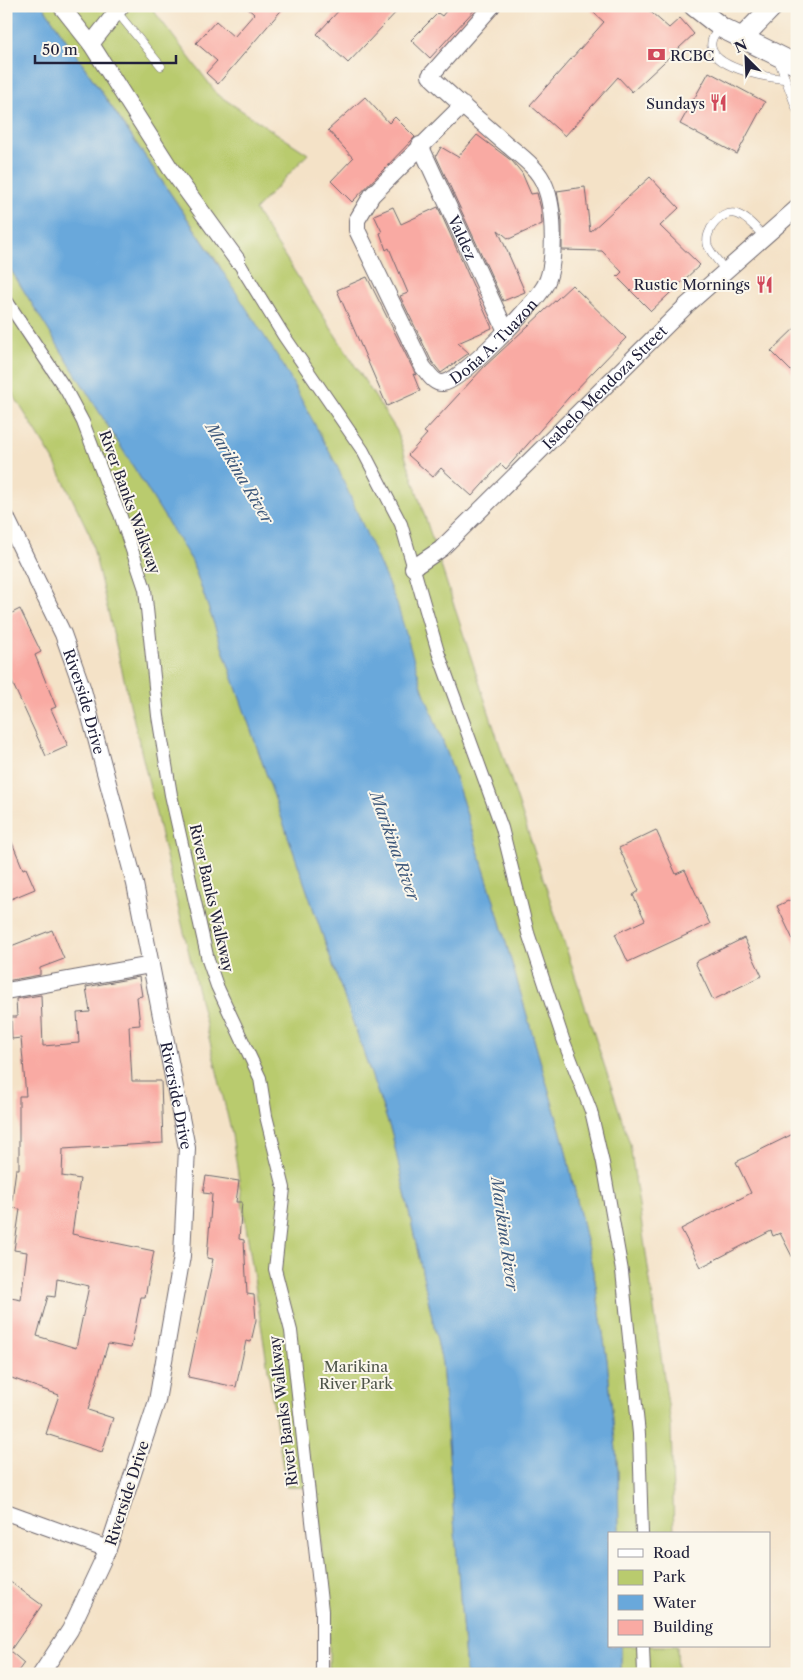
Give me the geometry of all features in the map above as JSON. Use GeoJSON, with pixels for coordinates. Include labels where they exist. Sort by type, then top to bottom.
{"type":"FeatureCollection","features":[{"type":"Feature","properties":{"kind":"street"},"geometry":{"type":"LineString","coordinates":[[61,6],[91,44],[170,168],[237,260],[284,336],[363,451],[401,524],[438,652],[502,828],[528,933],[557,1022],[591,1111],[622,1271],[639,1434],[642,1532]]}},
{"type":"Feature","properties":{"kind":"street","name":"Doña A. Tuazon"},"geometry":{"type":"LineString","coordinates":[[463,105],[372,195],[357,220],[357,230],[423,368],[436,382],[448,382],[465,370],[506,331],[545,286],[551,268],[550,206],[545,186],[533,168],[463,105],[430,76],[492,6]]}},
{"type":"Feature","properties":{"kind":"street"},"geometry":{"type":"LineString","coordinates":[[694,6],[720,26],[776,55],[791,72]]}},
{"type":"Feature","properties":{"kind":"street"},"geometry":{"type":"LineString","coordinates":[[742,38],[773,6]]}},
{"type":"Feature","properties":{"kind":"street"},"geometry":{"type":"LineString","coordinates":[[91,44],[119,9]]}},
{"type":"Feature","properties":{"kind":"street","name":"Valdez"},"geometry":{"type":"LineString","coordinates":[[420,146],[506,331]]}},
{"type":"Feature","properties":{"kind":"street","name":"Isabelo Mendoza Street"},"geometry":{"type":"LineString","coordinates":[[413,568],[441,548],[687,306],[797,208]]}},
{"type":"Feature","properties":{"kind":"street","name":"River Banks Walkway"},"geometry":{"type":"LineString","coordinates":[[6,300],[66,390],[83,422],[120,514],[145,589],[158,716],[171,795],[208,960],[217,986],[260,1078],[266,1116],[284,1188],[274,1269],[292,1341],[322,1611],[322,1674]]}},
{"type":"Feature","properties":{"kind":"street","name":"Riverside Drive"},"geometry":{"type":"LineString","coordinates":[[6,517],[63,634],[83,690],[135,884],[187,1148],[182,1256],[157,1401],[108,1549],[70,1630],[41,1674]]}},
{"type":"Feature","properties":{"kind":"street"},"geometry":{"type":"LineString","coordinates":[[6,991],[151,965]]}},
{"type":"Feature","properties":{"kind":"street"},"geometry":{"type":"LineString","coordinates":[[6,1512],[108,1549]]}},
{"type":"Feature","properties":{"kind":"street"},"geometry":{"type":"LineString","coordinates":[[643,1648],[644,1674]]}},
{"type":"Feature","properties":{"kind":"lane"},"geometry":{"type":"LineString","coordinates":[[119,9],[161,66]]}},
{"type":"Feature","properties":{"kind":"lane"},"geometry":{"type":"LineString","coordinates":[[720,26],[712,40],[711,47],[717,58],[762,78],[791,72],[797,110]]}},
{"type":"Feature","properties":{"kind":"lane"},"geometry":{"type":"LineString","coordinates":[[726,271],[707,244],[708,231],[718,220],[728,213],[738,214],[764,237]]}},
{"type":"Feature","properties":{"kind":"green space"},"geometry":{"type":"Polygon","coordinates":[[[43,6],[150,6],[218,95],[308,154],[255,210],[397,431],[630,1144],[671,1425],[674,1532],[619,1532],[618,1471],[607,1360],[595,1280],[564,1143],[493,898],[449,758],[423,690],[389,585],[218,263],[43,6]]]}},
{"type":"Feature","properties":{"kind":"green space","name":"Marikina River Park"},"geometry":{"type":"Polygon","coordinates":[[[6,262],[192,561],[392,1134],[442,1363],[466,1674],[329,1674],[329,1626],[316,1488],[286,1487],[232,1135],[90,535],[53,459],[6,383],[6,262]]]}},
{"type":"Feature","properties":{"kind":"green space"},"geometry":{"type":"Polygon","coordinates":[[[621,1648],[677,1648],[678,1674],[621,1674],[621,1648]]]}},
{"type":"Feature","properties":{"kind":"water","name":"Marikina River"},"geometry":{"type":"Polygon","coordinates":[[[6,6],[43,6],[212,255],[283,365],[337,466],[397,604],[423,690],[449,758],[493,898],[564,1143],[595,1280],[607,1360],[618,1471],[619,1532],[608,1532],[608,1648],[621,1648],[621,1674],[466,1674],[442,1363],[392,1134],[192,561],[6,262],[6,6]]]}},
{"type":"Feature","properties":{"kind":"building"},"geometry":{"type":"Polygon","coordinates":[[[245,6],[285,6],[218,84],[206,73],[217,61],[196,43],[216,21],[234,37],[254,14],[245,6]]]}},
{"type":"Feature","properties":{"kind":"building"},"geometry":{"type":"Polygon","coordinates":[[[343,6],[402,6],[348,63],[317,34],[343,6]]]}},
{"type":"Feature","properties":{"kind":"building"},"geometry":{"type":"Polygon","coordinates":[[[450,6],[478,6],[430,58],[411,40],[438,13],[442,16],[450,6]]]}},
{"type":"Feature","properties":{"kind":"building"},"geometry":{"type":"Polygon","coordinates":[[[586,6],[644,6],[669,28],[680,18],[694,34],[632,92],[618,77],[565,136],[530,105],[604,22],[586,6]]]}},
{"type":"Feature","properties":{"kind":"building"},"geometry":{"type":"Polygon","coordinates":[[[709,72],[765,102],[737,154],[680,124],[709,72]]]}},
{"type":"Feature","properties":{"kind":"building"},"geometry":{"type":"Polygon","coordinates":[[[365,97],[389,123],[395,117],[415,137],[352,202],[331,181],[353,158],[328,130],[365,97]]]}},
{"type":"Feature","properties":{"kind":"building"},"geometry":{"type":"Polygon","coordinates":[[[477,135],[512,161],[522,173],[531,194],[537,193],[541,209],[542,224],[509,239],[498,230],[525,292],[503,301],[436,156],[441,147],[458,157],[477,135]]]}},
{"type":"Feature","properties":{"kind":"building"},"geometry":{"type":"Polygon","coordinates":[[[650,177],[679,208],[660,226],[700,265],[651,311],[617,277],[622,272],[602,251],[562,250],[562,221],[557,191],[585,187],[590,232],[650,177]]]}},
{"type":"Feature","properties":{"kind":"building"},"geometry":{"type":"Polygon","coordinates":[[[393,207],[401,224],[438,207],[492,328],[458,343],[469,353],[441,373],[432,362],[400,296],[408,293],[389,248],[386,250],[380,233],[382,232],[374,215],[393,207]]]}},
{"type":"Feature","properties":{"kind":"building"},"geometry":{"type":"Polygon","coordinates":[[[367,277],[416,375],[413,374],[420,391],[387,406],[337,290],[367,277]]]}},
{"type":"Feature","properties":{"kind":"building"},"geometry":{"type":"Polygon","coordinates":[[[572,285],[626,338],[569,397],[506,469],[501,464],[472,496],[441,468],[433,477],[408,455],[427,434],[424,432],[484,367],[572,285]]]}},
{"type":"Feature","properties":{"kind":"building"},"geometry":{"type":"Polygon","coordinates":[[[797,326],[797,377],[771,351],[797,326]]]}},
{"type":"Feature","properties":{"kind":"building"},"geometry":{"type":"Polygon","coordinates":[[[20,609],[41,652],[35,655],[56,707],[51,709],[68,746],[46,756],[6,669],[6,616],[20,609]]]}},
{"type":"Feature","properties":{"kind":"building"},"geometry":{"type":"Polygon","coordinates":[[[6,828],[23,869],[26,868],[35,889],[6,901],[6,828]]]}},
{"type":"Feature","properties":{"kind":"building"},"geometry":{"type":"Polygon","coordinates":[[[656,830],[676,874],[685,870],[710,924],[628,962],[615,934],[645,920],[633,895],[639,891],[619,848],[656,830]]]}},
{"type":"Feature","properties":{"kind":"building"},"geometry":{"type":"Polygon","coordinates":[[[797,897],[797,948],[777,906],[797,897]]]}},
{"type":"Feature","properties":{"kind":"building"},"geometry":{"type":"Polygon","coordinates":[[[52,930],[64,959],[40,968],[40,975],[6,981],[6,948],[52,930]]]}},
{"type":"Feature","properties":{"kind":"building"},"geometry":{"type":"Polygon","coordinates":[[[744,938],[762,976],[713,1000],[695,962],[744,938]]]}},
{"type":"Feature","properties":{"kind":"building"},"geometry":{"type":"Polygon","coordinates":[[[139,977],[142,996],[137,997],[140,1025],[129,1026],[132,1081],[161,1081],[163,1143],[63,1149],[62,1176],[80,1179],[72,1234],[154,1251],[145,1297],[141,1297],[131,1348],[108,1344],[88,1410],[113,1418],[102,1452],[46,1434],[59,1395],[6,1376],[6,1297],[21,1300],[27,1252],[14,1250],[20,1209],[11,1208],[16,1169],[19,1169],[19,1096],[26,1096],[21,1038],[12,1039],[11,1017],[17,1017],[16,999],[41,995],[43,1046],[79,1043],[77,1013],[90,1012],[86,987],[139,977]],[[57,1279],[55,1297],[48,1296],[37,1336],[76,1348],[89,1286],[57,1279]]]}},
{"type":"Feature","properties":{"kind":"building"},"geometry":{"type":"Polygon","coordinates":[[[797,1132],[797,1266],[780,1233],[773,1236],[771,1231],[701,1267],[681,1229],[751,1193],[736,1162],[797,1132]]]}},
{"type":"Feature","properties":{"kind":"building"},"geometry":{"type":"Polygon","coordinates":[[[206,1176],[239,1181],[236,1202],[242,1202],[239,1239],[244,1240],[247,1294],[254,1295],[256,1320],[251,1342],[246,1341],[236,1387],[188,1377],[213,1259],[207,1258],[212,1194],[203,1193],[206,1176]]]}},
{"type":"Feature","properties":{"kind":"building"},"geometry":{"type":"Polygon","coordinates":[[[6,1579],[42,1605],[10,1651],[24,1663],[16,1674],[6,1674],[6,1579]]]}},
{"type":"Feature","properties":{"kind":"place","name":"RCBC"},"geometry":{"type":"Point","coordinates":[656,55]}},
{"type":"Feature","properties":{"kind":"place","name":"Sundays"},"geometry":{"type":"Point","coordinates":[719,103]}},
{"type":"Feature","properties":{"kind":"place","name":"Rustic Mornings"},"geometry":{"type":"Point","coordinates":[764,284]}}]}
